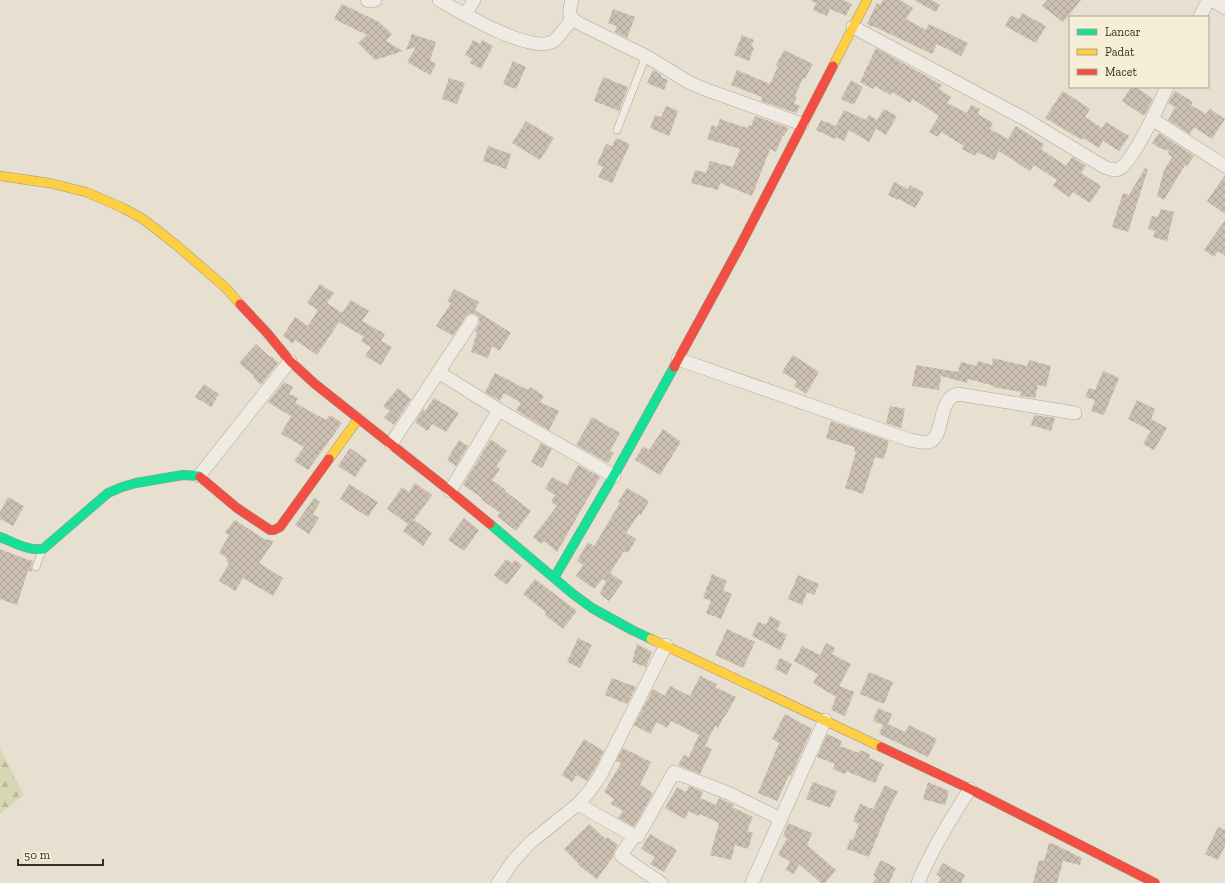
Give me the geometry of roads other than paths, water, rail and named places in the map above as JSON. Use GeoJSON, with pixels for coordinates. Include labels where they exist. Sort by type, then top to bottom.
{"type":"FeatureCollection","features":[{"type":"Feature","properties":{"kind":"street"},"geometry":{"type":"LineString","coordinates":[[367,0],[375,0]]}},
{"type":"Feature","properties":{"kind":"street"},"geometry":{"type":"LineString","coordinates":[[439,0],[465,15],[502,33],[532,43],[545,44],[554,42],[572,19]]}},
{"type":"Feature","properties":{"kind":"street"},"geometry":{"type":"LineString","coordinates":[[465,15],[474,0]]}},
{"type":"Feature","properties":{"kind":"street"},"geometry":{"type":"LineString","coordinates":[[571,0],[569,12],[572,19],[580,24],[646,56],[690,83],[802,124]]}},
{"type":"Feature","properties":{"kind":"street"},"geometry":{"type":"LineString","coordinates":[[554,578],[614,476],[739,248],[867,0]]}},
{"type":"Feature","properties":{"kind":"street"},"geometry":{"type":"LineString","coordinates":[[1200,16],[1208,0]]}},
{"type":"Feature","properties":{"kind":"street"},"geometry":{"type":"LineString","coordinates":[[1212,0],[1225,8]]}},
{"type":"Feature","properties":{"kind":"street"},"geometry":{"type":"LineString","coordinates":[[852,27],[1025,119],[1109,169],[1114,170],[1120,168],[1125,163],[1152,119],[1168,88]]}},
{"type":"Feature","properties":{"kind":"street"},"geometry":{"type":"LineString","coordinates":[[1152,119],[1225,166]]}},
{"type":"Feature","properties":{"kind":"street"},"geometry":{"type":"LineString","coordinates":[[0,176],[49,183],[86,192],[123,208],[143,219],[175,244],[226,288],[268,334],[290,361],[315,384],[450,491],[592,608],[632,630],[970,789],[1155,883]]}},
{"type":"Feature","properties":{"kind":"street"},"geometry":{"type":"LineString","coordinates":[[391,444],[472,321]]}},
{"type":"Feature","properties":{"kind":"street"},"geometry":{"type":"LineString","coordinates":[[678,359],[910,440],[925,442],[934,440],[946,405],[953,395],[958,394],[1075,412]]}},
{"type":"Feature","properties":{"kind":"street"},"geometry":{"type":"LineString","coordinates":[[199,476],[290,361]]}},
{"type":"Feature","properties":{"kind":"street"},"geometry":{"type":"LineString","coordinates":[[438,372],[499,410],[614,476]]}},
{"type":"Feature","properties":{"kind":"street"},"geometry":{"type":"LineString","coordinates":[[450,491],[499,410]]}},
{"type":"Feature","properties":{"kind":"street"},"geometry":{"type":"LineString","coordinates":[[0,537],[37,550],[46,547],[108,493],[122,487],[141,482],[184,475],[199,476],[255,521],[270,530],[277,530],[359,418]]}},
{"type":"Feature","properties":{"kind":"street"},"geometry":{"type":"LineString","coordinates":[[498,883],[514,860],[530,842],[578,804],[589,792],[600,776],[666,645]]}},
{"type":"Feature","properties":{"kind":"street"},"geometry":{"type":"LineString","coordinates":[[752,883],[825,720]]}},
{"type":"Feature","properties":{"kind":"street"},"geometry":{"type":"LineString","coordinates":[[661,883],[622,855],[634,836],[638,836],[669,770],[728,793],[781,819]]}},
{"type":"Feature","properties":{"kind":"street"},"geometry":{"type":"LineString","coordinates":[[918,883],[950,820],[970,789]]}},
{"type":"Feature","properties":{"kind":"street"},"geometry":{"type":"LineString","coordinates":[[578,804],[634,836]]}},
{"type":"Feature","properties":{"kind":"lane"},"geometry":{"type":"LineString","coordinates":[[617,130],[646,56]]}},
{"type":"Feature","properties":{"kind":"lane"},"geometry":{"type":"LineString","coordinates":[[36,567],[46,547]]}}]}
